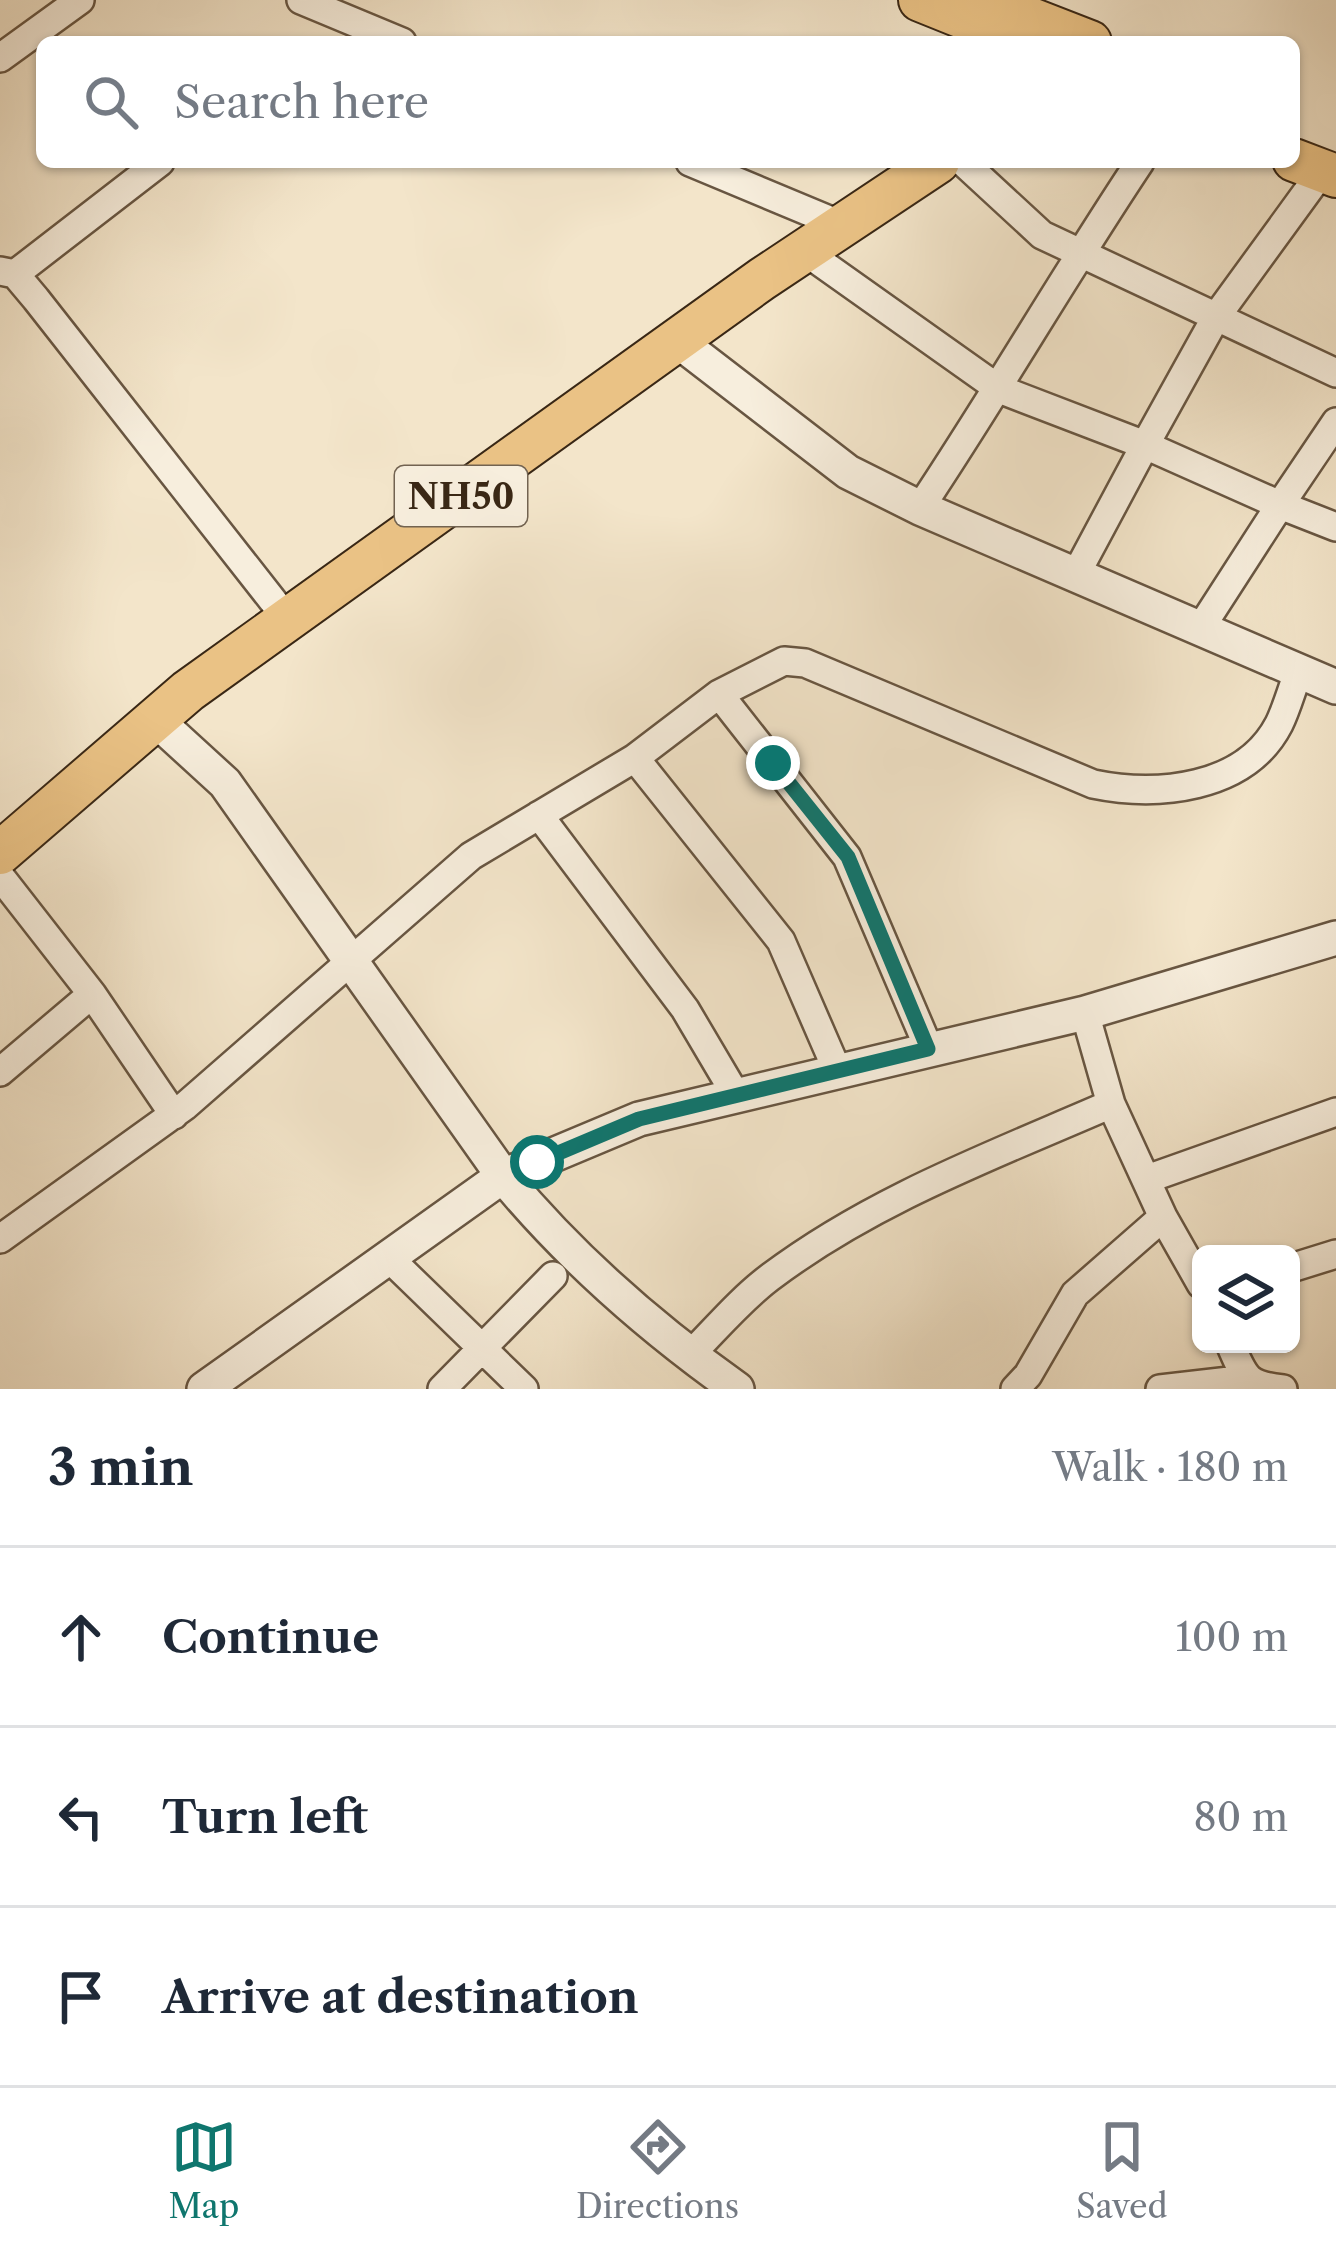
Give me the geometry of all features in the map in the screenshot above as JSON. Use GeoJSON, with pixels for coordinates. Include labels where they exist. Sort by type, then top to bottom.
{"type":"FeatureCollection","features":[{"type":"Feature","properties":{"kind":"highway"},"geometry":{"type":"LineString","coordinates":[[920,0],[1003,16],[1069,36]]}},
{"type":"Feature","properties":{"kind":"highway"},"geometry":{"type":"LineString","coordinates":[[1300,137],[1322,163]]}},
{"type":"Feature","properties":{"kind":"highway","name":"NH50"},"geometry":{"type":"LineString","coordinates":[[0,853],[155,719],[288,620],[803,250],[929,168]]}},
{"type":"Feature","properties":{"kind":"street"},"geometry":{"type":"LineString","coordinates":[[0,58],[79,0]]}},
{"type":"Feature","properties":{"kind":"street"},"geometry":{"type":"LineString","coordinates":[[301,0],[388,36]]}},
{"type":"Feature","properties":{"kind":"street"},"geometry":{"type":"LineString","coordinates":[[1076,576],[1216,317],[1322,163]]}},
{"type":"Feature","properties":{"kind":"street"},"geometry":{"type":"LineString","coordinates":[[152,168],[8,273],[288,620]]}},
{"type":"Feature","properties":{"kind":"street"},"geometry":{"type":"LineString","coordinates":[[704,168],[842,225]]}},
{"type":"Feature","properties":{"kind":"street"},"geometry":{"type":"LineString","coordinates":[[970,168],[1026,222],[1078,254],[1336,373]]}},
{"type":"Feature","properties":{"kind":"street"},"geometry":{"type":"LineString","coordinates":[[920,508],[1136,168]]}},
{"type":"Feature","properties":{"kind":"street"},"geometry":{"type":"LineString","coordinates":[[803,250],[999,389],[1336,527]]}},
{"type":"Feature","properties":{"kind":"street"},"geometry":{"type":"LineString","coordinates":[[678,341],[848,472],[920,508],[1336,687]]}},
{"type":"Feature","properties":{"kind":"street"},"geometry":{"type":"LineString","coordinates":[[1200,628],[1336,422]]}},
{"type":"Feature","properties":{"kind":"street"},"geometry":{"type":"LineString","coordinates":[[0,1239],[174,1115],[470,856],[635,758],[719,694],[784,661],[805,663],[1093,784],[1133,793],[1205,782],[1247,761],[1277,728],[1299,671]]}},
{"type":"Feature","properties":{"kind":"street"},"geometry":{"type":"LineString","coordinates":[[719,694],[848,857],[928,1049]]}},
{"type":"Feature","properties":{"kind":"street"},"geometry":{"type":"LineString","coordinates":[[155,719],[225,783],[502,1176],[553,1235],[690,1355],[737,1389]]}},
{"type":"Feature","properties":{"kind":"street"},"geometry":{"type":"LineString","coordinates":[[635,758],[781,941],[837,1070]]}},
{"type":"Feature","properties":{"kind":"street"},"geometry":{"type":"LineString","coordinates":[[539,815],[685,1010],[736,1097]]}},
{"type":"Feature","properties":{"kind":"street"},"geometry":{"type":"LineString","coordinates":[[0,875],[92,994],[174,1115]]}},
{"type":"Feature","properties":{"kind":"street"},"geometry":{"type":"LineString","coordinates":[[204,1389],[502,1176],[639,1119],[1085,1013],[1336,938]]}},
{"type":"Feature","properties":{"kind":"street"},"geometry":{"type":"LineString","coordinates":[[0,1072],[92,994]]}},
{"type":"Feature","properties":{"kind":"street"},"geometry":{"type":"LineString","coordinates":[[1085,1013],[1112,1103],[1163,1217],[1192,1268]]}},
{"type":"Feature","properties":{"kind":"street"},"geometry":{"type":"LineString","coordinates":[[690,1355],[765,1281],[822,1242],[906,1192],[1112,1103]]}},
{"type":"Feature","properties":{"kind":"street"},"geometry":{"type":"LineString","coordinates":[[1147,1179],[1336,1112]]}},
{"type":"Feature","properties":{"kind":"street"},"geometry":{"type":"LineString","coordinates":[[1015,1389],[1076,1294],[1163,1217]]}},
{"type":"Feature","properties":{"kind":"street"},"geometry":{"type":"LineString","coordinates":[[1300,1265],[1336,1254]]}},
{"type":"Feature","properties":{"kind":"street"},"geometry":{"type":"LineString","coordinates":[[387,1256],[524,1389]]}},
{"type":"Feature","properties":{"kind":"street"},"geometry":{"type":"LineString","coordinates":[[442,1389],[553,1276]]}},
{"type":"Feature","properties":{"kind":"street"},"geometry":{"type":"LineString","coordinates":[[1234,1353],[1246,1379],[1256,1386],[1283,1389]]}},
{"type":"Feature","properties":{"kind":"street"},"geometry":{"type":"LineString","coordinates":[[1160,1389],[1246,1379]]}},
{"type":"Feature","properties":{"kind":"route"},"geometry":{"type":"LineString","coordinates":[[537,1162],[639,1119],[928,1049],[848,857],[773,763]]}}]}
